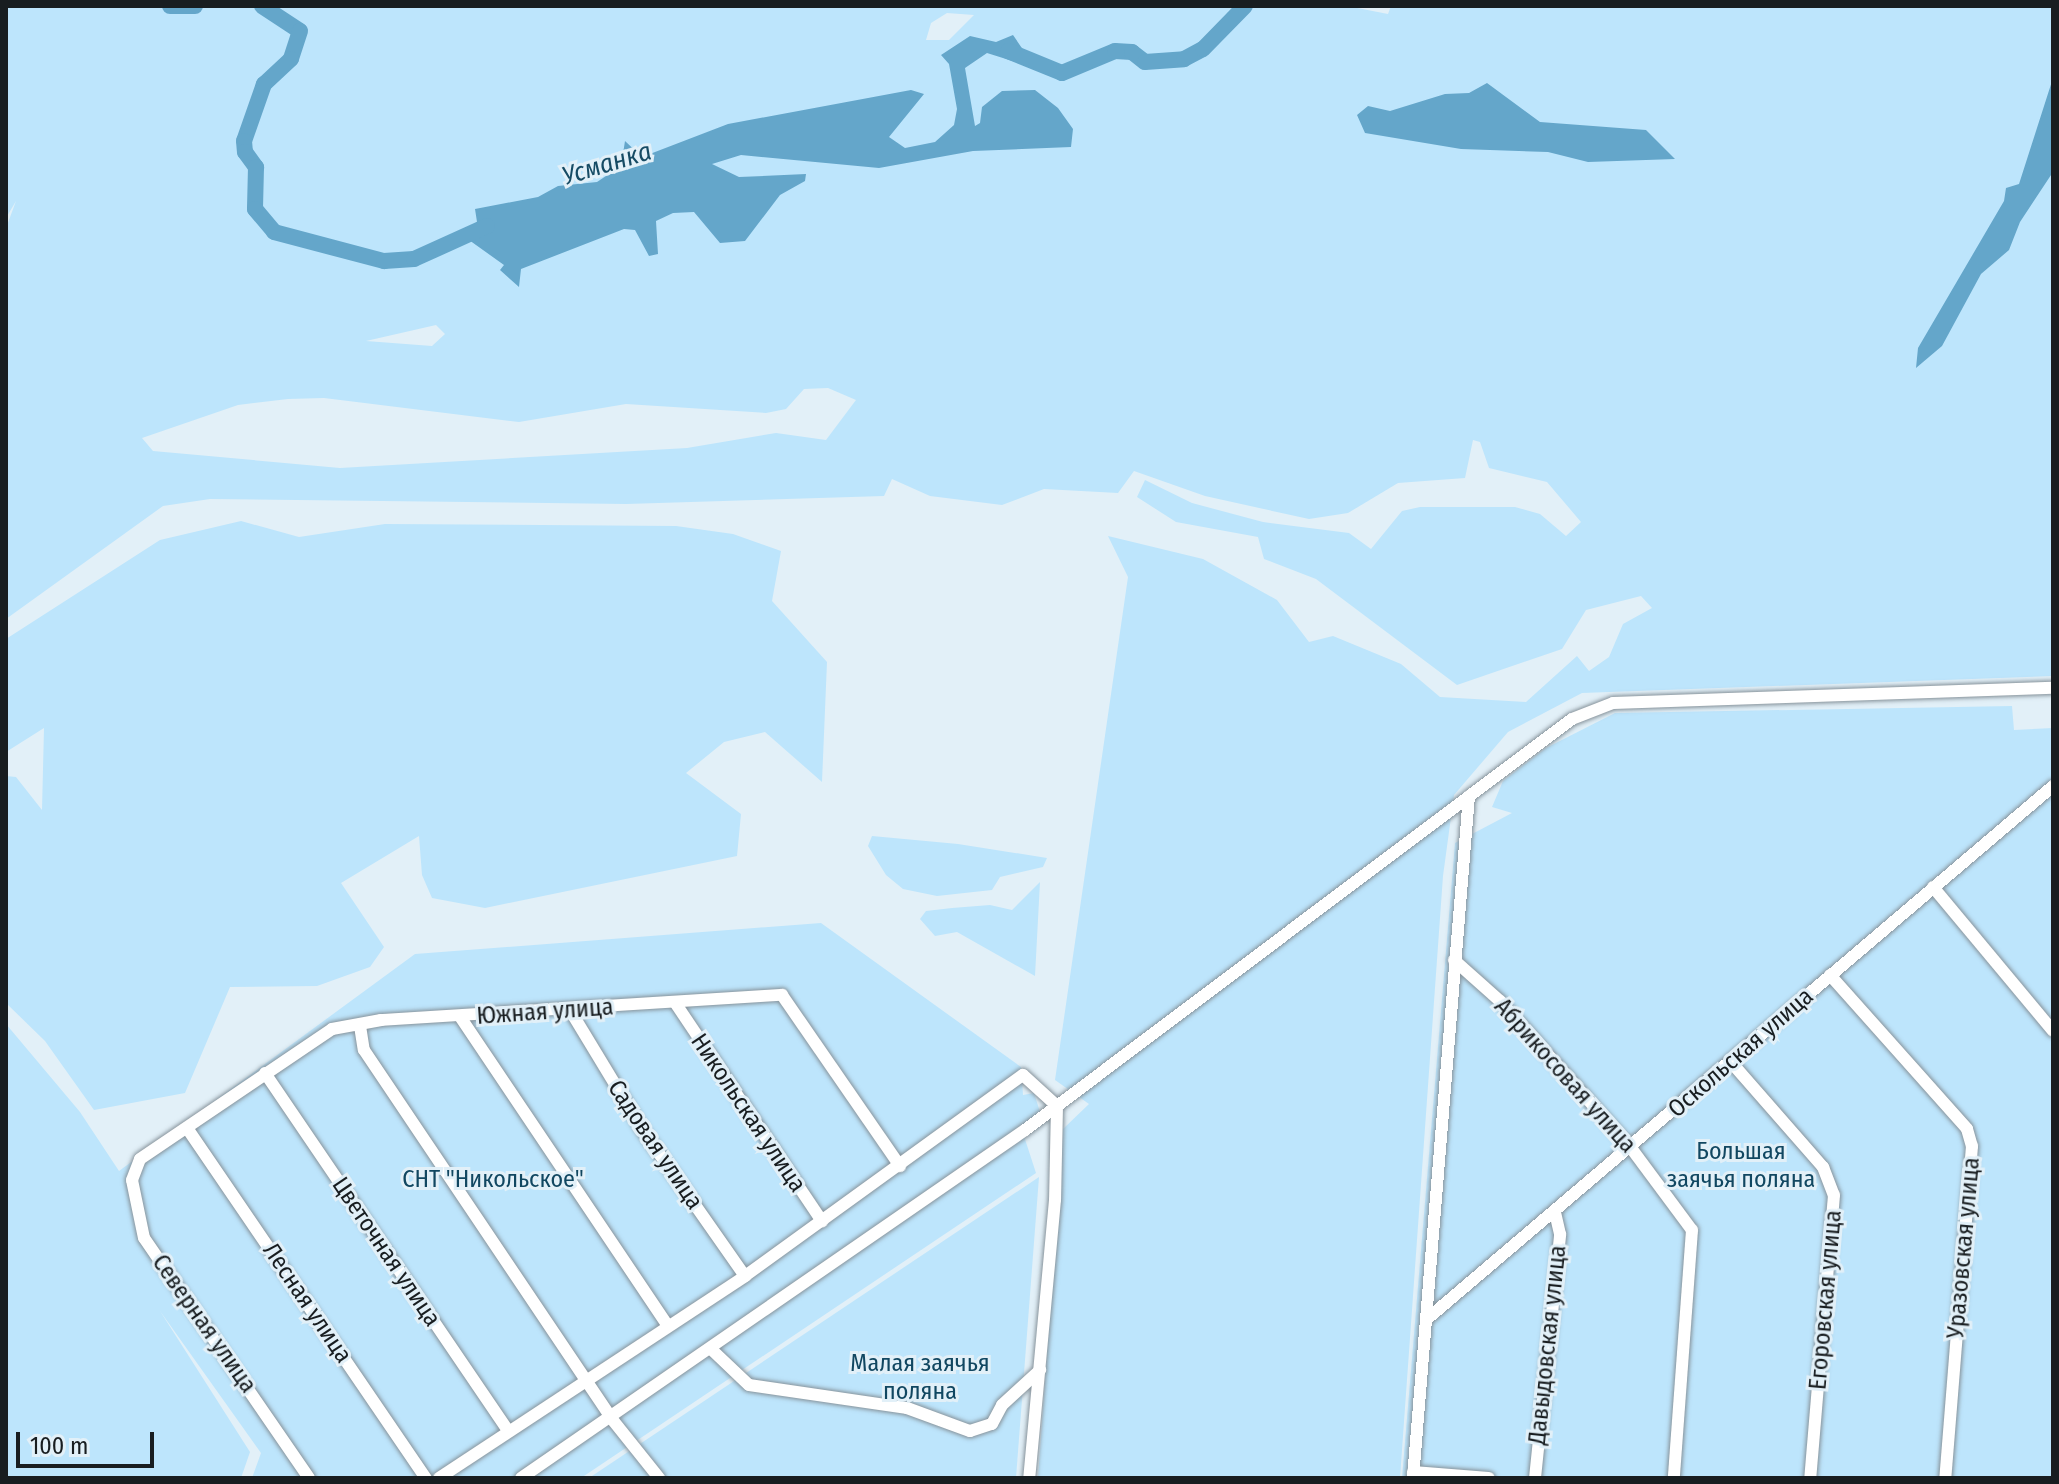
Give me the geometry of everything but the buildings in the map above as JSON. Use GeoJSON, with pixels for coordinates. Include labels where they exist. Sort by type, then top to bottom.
{"type":"FeatureCollection","features":[{"type":"Feature","properties":{"kind":"street"},"geometry":{"type":"LineString","coordinates":[[521,1478],[1057,1106],[1572,719],[1613,703],[2053,688]]}},
{"type":"Feature","properties":{"kind":"street","name":"Оскольская улица"},"geometry":{"type":"LineString","coordinates":[[1427,1319],[2053,786]]}},
{"type":"Feature","properties":{"kind":"street"},"geometry":{"type":"LineString","coordinates":[[1469,796],[1413,1475],[1489,1478]]}},
{"type":"Feature","properties":{"kind":"street"},"geometry":{"type":"LineString","coordinates":[[1933,887],[2053,1031]]}},
{"type":"Feature","properties":{"kind":"street","name":"Абрикосовая улица"},"geometry":{"type":"LineString","coordinates":[[1454,960],[1500,1001],[1631,1148],[1692,1230],[1674,1478]]}},
{"type":"Feature","properties":{"kind":"street","name":"Уразовская улица"},"geometry":{"type":"LineString","coordinates":[[1830,975],[1967,1129],[1972,1146],[1945,1478]]}},
{"type":"Feature","properties":{"kind":"street","name":"Южная улица"},"geometry":{"type":"LineString","coordinates":[[140,1159],[332,1029],[782,995],[900,1166]]}},
{"type":"Feature","properties":{"kind":"street","name":"Никольская улица"},"geometry":{"type":"LineString","coordinates":[[676,1004],[822,1221]]}},
{"type":"Feature","properties":{"kind":"street","name":"Садовая улица"},"geometry":{"type":"LineString","coordinates":[[570,1010],[644,1132],[745,1276]]}},
{"type":"Feature","properties":{"kind":"street"},"geometry":{"type":"LineString","coordinates":[[461,1018],[667,1325]]}},
{"type":"Feature","properties":{"kind":"street"},"geometry":{"type":"LineString","coordinates":[[360,1026],[364,1050],[588,1379],[611,1418],[659,1478]]}},
{"type":"Feature","properties":{"kind":"street","name":"Егоровская улица"},"geometry":{"type":"LineString","coordinates":[[1731,1062],[1823,1167],[1834,1195],[1810,1478]]}},
{"type":"Feature","properties":{"kind":"street","name":"Цветочная улица"},"geometry":{"type":"LineString","coordinates":[[265,1073],[508,1431]]}},
{"type":"Feature","properties":{"kind":"street"},"geometry":{"type":"LineString","coordinates":[[439,1478],[745,1276],[1023,1075],[1057,1106]]}},
{"type":"Feature","properties":{"kind":"street"},"geometry":{"type":"LineString","coordinates":[[1029,1478],[1040,1370],[1057,1106]]}},
{"type":"Feature","properties":{"kind":"street","name":"Лесная улица"},"geometry":{"type":"LineString","coordinates":[[187,1128],[426,1478]]}},
{"type":"Feature","properties":{"kind":"street","name":"Северная улица"},"geometry":{"type":"LineString","coordinates":[[140,1159],[132,1180],[144,1238],[309,1478]]}},
{"type":"Feature","properties":{"kind":"street","name":"Давыдовская улица"},"geometry":{"type":"LineString","coordinates":[[1535,1478],[1560,1234],[1555,1212]]}},
{"type":"Feature","properties":{"kind":"street"},"geometry":{"type":"LineString","coordinates":[[711,1349],[749,1385],[907,1408],[970,1431],[992,1424],[1002,1405],[1040,1370]]}},
{"type":"Feature","properties":{"kind":"green space"},"geometry":{"type":"Polygon","coordinates":[[[6,6],[1347,6],[1388,14],[1391,6],[2053,6],[2053,676],[1582,693],[1508,732],[1454,795],[1443,876],[1400,1478],[1038,1478],[1063,1129],[1089,1104],[1055,1080],[1128,577],[1108,536],[1203,559],[1277,600],[1309,642],[1333,636],[1401,664],[1440,697],[1526,702],[1577,656],[1589,671],[1609,657],[1623,624],[1652,608],[1641,596],[1586,610],[1562,649],[1457,685],[1316,579],[1264,559],[1258,537],[1176,522],[1137,497],[1145,480],[1192,503],[1263,522],[1349,533],[1371,549],[1402,511],[1420,507],[1515,507],[1540,514],[1566,536],[1581,522],[1547,482],[1489,468],[1480,442],[1473,440],[1465,478],[1398,483],[1348,513],[1309,519],[1205,496],[1134,471],[1118,493],[1044,489],[1002,505],[930,496],[892,479],[884,496],[626,504],[210,499],[163,506],[6,619],[6,228],[16,201],[6,218],[6,6]],[[947,13],[931,23],[926,40],[949,40],[974,15],[947,13]],[[436,325],[366,341],[432,346],[445,334],[436,325]],[[828,388],[804,389],[786,409],[766,413],[626,404],[519,422],[324,398],[288,399],[238,405],[142,438],[153,451],[340,468],[687,448],[776,433],[826,440],[856,400],[828,388]]]}},
{"type":"Feature","properties":{"kind":"green space"},"geometry":{"type":"Polygon","coordinates":[[[241,521],[299,537],[385,524],[676,526],[733,534],[781,551],[772,601],[827,662],[822,782],[765,732],[724,742],[686,773],[741,814],[737,856],[485,908],[432,898],[422,875],[419,836],[341,883],[384,947],[370,967],[317,986],[230,987],[185,1093],[94,1110],[45,1041],[6,1003],[6,776],[16,777],[42,810],[44,728],[6,752],[6,639],[160,540],[241,521]]]}},
{"type":"Feature","properties":{"kind":"green space","name":"Большая заячья поляна"},"geometry":{"type":"Polygon","coordinates":[[[2012,706],[2014,730],[2053,728],[2053,1478],[1402,1478],[1455,843],[1512,813],[1492,807],[1503,781],[1546,748],[1615,713],[2012,706]]]}},
{"type":"Feature","properties":{"kind":"green space"},"geometry":{"type":"Polygon","coordinates":[[[872,836],[958,844],[1047,858],[1043,867],[1000,877],[992,890],[937,896],[903,889],[886,875],[868,846],[872,836]]]}},
{"type":"Feature","properties":{"kind":"green space"},"geometry":{"type":"Polygon","coordinates":[[[1040,882],[1035,976],[957,932],[935,936],[920,919],[926,911],[952,908],[990,905],[1012,910],[1040,882]]]}},
{"type":"Feature","properties":{"kind":"green space","name":"СНТ \"Никольское\""},"geometry":{"type":"Polygon","coordinates":[[[821,923],[1021,1067],[1023,1095],[1034,1093],[1040,1112],[1022,1130],[1036,1173],[581,1478],[252,1478],[261,1453],[160,1311],[250,1452],[241,1478],[6,1478],[6,1024],[80,1112],[119,1171],[415,954],[821,923]]]}},
{"type":"Feature","properties":{"kind":"green space","name":"Малая заячья поляна"},"geometry":{"type":"Polygon","coordinates":[[[1039,1177],[1016,1478],[589,1478],[1039,1177]]]}},
{"type":"Feature","properties":{"kind":"shaded area"},"geometry":{"type":"Polygon","coordinates":[[[1013,35],[1028,57],[1025,65],[987,53],[965,68],[975,126],[980,123],[982,107],[1002,91],[1035,90],[1058,108],[1073,129],[1071,147],[973,151],[879,168],[741,155],[712,164],[739,177],[806,174],[805,181],[780,195],[745,241],[720,243],[694,212],[673,213],[656,221],[658,254],[649,256],[635,230],[624,229],[521,269],[519,287],[500,270],[504,265],[469,240],[467,232],[477,222],[475,209],[538,197],[558,186],[597,182],[621,166],[625,141],[642,157],[728,124],[911,90],[924,94],[889,137],[905,148],[935,142],[954,125],[957,109],[949,64],[941,55],[970,36],[996,42],[1013,35]]]}},
{"type":"Feature","properties":{"kind":"shaded area"},"geometry":{"type":"Polygon","coordinates":[[[2053,78],[2053,172],[2020,222],[2009,250],[1981,274],[1942,346],[1916,368],[1918,348],[2004,201],[2006,188],[2019,184],[2053,78]]]}},
{"type":"Feature","properties":{"kind":"shaded area"},"geometry":{"type":"Polygon","coordinates":[[[1487,83],[1540,122],[1646,130],[1675,159],[1588,162],[1548,152],[1461,149],[1365,133],[1357,115],[1368,106],[1390,111],[1445,94],[1469,93],[1487,83]]]}},
{"type":"Feature","properties":{"kind":"waterway","name":"Усманка"},"geometry":{"type":"LineString","coordinates":[[170,6],[195,6]]}},
{"type":"Feature","properties":{"kind":"waterway","name":"Усманка"},"geometry":{"type":"LineString","coordinates":[[262,6],[300,31],[291,59],[264,84],[244,141],[245,152],[256,167],[255,209],[274,232],[384,261],[414,259],[487,226]]}},
{"type":"Feature","properties":{"kind":"waterway","name":"Усманка"},"geometry":{"type":"LineString","coordinates":[[1008,51],[1062,73],[1115,51],[1132,52],[1145,62],[1184,59],[1203,49],[1245,6]]}}]}
